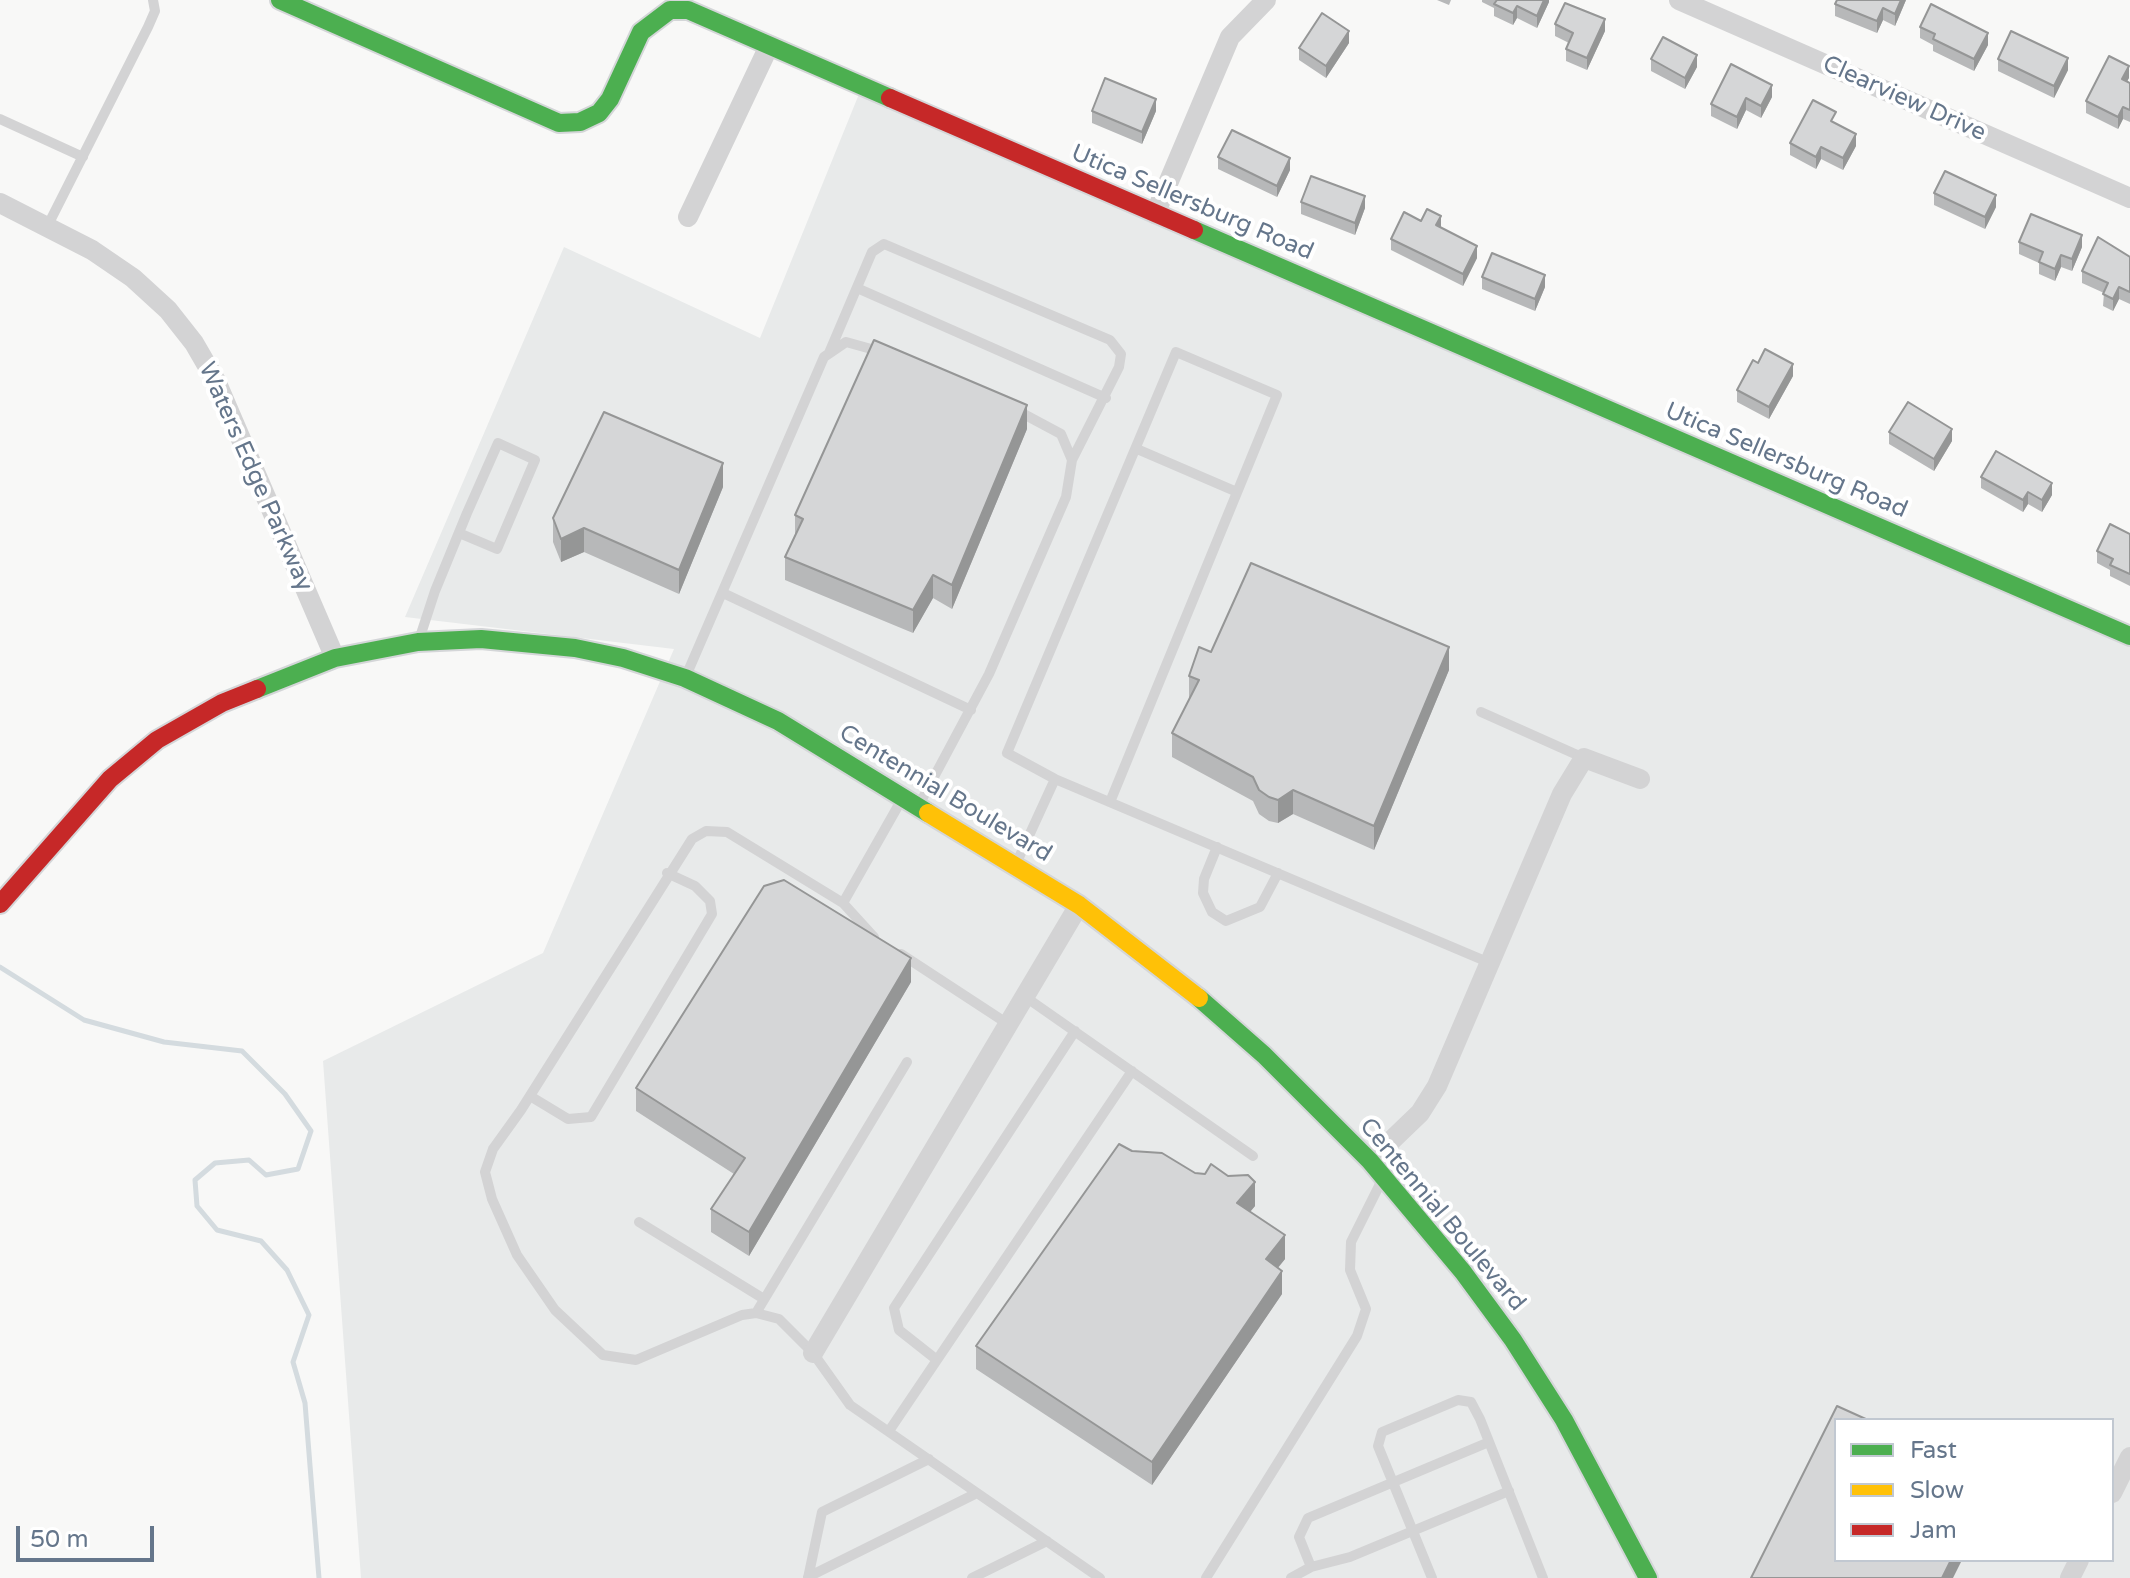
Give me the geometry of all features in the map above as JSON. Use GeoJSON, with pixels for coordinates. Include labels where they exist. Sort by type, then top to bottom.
{"type":"FeatureCollection","features":[{"type":"Feature","properties":{"kind":"street","name":"Utica Sellersburg Road"},"geometry":{"type":"LineString","coordinates":[[280,0],[559,123],[580,122],[599,113],[610,99],[641,32],[655,18],[670,10],[688,10],[2130,636]]}},
{"type":"Feature","properties":{"kind":"street"},"geometry":{"type":"LineString","coordinates":[[1155,214],[1230,37],[1266,0]]}},
{"type":"Feature","properties":{"kind":"street","name":"Clearview Drive"},"geometry":{"type":"LineString","coordinates":[[1679,0],[2130,198]]}},
{"type":"Feature","properties":{"kind":"street"},"geometry":{"type":"LineString","coordinates":[[688,217],[769,46]]}},
{"type":"Feature","properties":{"kind":"street","name":"Waters Edge Parkway"},"geometry":{"type":"LineString","coordinates":[[0,203],[92,250],[133,278],[168,310],[194,343],[216,381],[335,658]]}},
{"type":"Feature","properties":{"kind":"street","name":"Centennial Boulevard"},"geometry":{"type":"LineString","coordinates":[[0,904],[110,779],[157,740],[222,703],[335,658],[418,642],[481,639],[575,648],[623,658],[685,678],[778,721],[1016,865],[1079,905],[1217,1012],[1370,1161],[1513,1340],[1571,1432],[1648,1578]]}},
{"type":"Feature","properties":{"kind":"street"},"geometry":{"type":"LineString","coordinates":[[1370,1161],[1420,1113],[1437,1086],[1562,794],[1584,758],[1640,779]]}},
{"type":"Feature","properties":{"kind":"street"},"geometry":{"type":"LineString","coordinates":[[813,1353],[1079,905]]}},
{"type":"Feature","properties":{"kind":"street"},"geometry":{"type":"LineString","coordinates":[[2114,1489],[2130,1457]]}},
{"type":"Feature","properties":{"kind":"lane"},"geometry":{"type":"LineString","coordinates":[[47,227],[152,19],[155,11],[153,0]]}},
{"type":"Feature","properties":{"kind":"lane"},"geometry":{"type":"LineString","coordinates":[[0,119],[83,157]]}},
{"type":"Feature","properties":{"kind":"lane"},"geometry":{"type":"LineString","coordinates":[[685,678],[814,376],[828,354],[872,252],[884,244],[1110,340],[1121,354],[1106,398],[1072,460],[1066,497],[1043,553],[971,710],[843,903]]}},
{"type":"Feature","properties":{"kind":"lane"},"geometry":{"type":"LineString","coordinates":[[857,288],[1106,398]]}},
{"type":"Feature","properties":{"kind":"lane"},"geometry":{"type":"LineString","coordinates":[[828,354],[846,342],[892,356]]}},
{"type":"Feature","properties":{"kind":"lane"},"geometry":{"type":"LineString","coordinates":[[1110,802],[1277,395],[1176,352],[1007,753],[1055,779],[1490,963]]}},
{"type":"Feature","properties":{"kind":"lane"},"geometry":{"type":"LineString","coordinates":[[1000,402],[1061,434],[1072,460]]}},
{"type":"Feature","properties":{"kind":"lane"},"geometry":{"type":"LineString","coordinates":[[418,642],[459,533],[498,443],[535,460],[497,549],[459,533]]}},
{"type":"Feature","properties":{"kind":"lane"},"geometry":{"type":"LineString","coordinates":[[1137,449],[1237,492]]}},
{"type":"Feature","properties":{"kind":"lane"},"geometry":{"type":"LineString","coordinates":[[723,593],[971,710]]}},
{"type":"Feature","properties":{"kind":"lane"},"geometry":{"type":"LineString","coordinates":[[1481,712],[1584,758]]}},
{"type":"Feature","properties":{"kind":"lane"},"geometry":{"type":"LineString","coordinates":[[1016,865],[1055,779]]}},
{"type":"Feature","properties":{"kind":"lane"},"geometry":{"type":"LineString","coordinates":[[879,940],[866,931],[843,903],[727,832],[706,831],[692,839],[667,873],[530,1096],[493,1149],[485,1172],[492,1199],[517,1255],[565,1319],[603,1355],[636,1360],[756,1313],[779,1319],[813,1353],[850,1405],[1100,1578]]}},
{"type":"Feature","properties":{"kind":"lane"},"geometry":{"type":"LineString","coordinates":[[1217,847],[1204,879],[1203,893],[1212,912],[1226,921],[1260,907],[1278,873]]}},
{"type":"Feature","properties":{"kind":"lane"},"geometry":{"type":"LineString","coordinates":[[530,1096],[568,1119],[591,1117],[712,914],[710,901],[695,886],[667,873]]}},
{"type":"Feature","properties":{"kind":"lane"},"geometry":{"type":"LineString","coordinates":[[892,948],[1008,1024]]}},
{"type":"Feature","properties":{"kind":"lane"},"geometry":{"type":"LineString","coordinates":[[1024,996],[1253,1156]]}},
{"type":"Feature","properties":{"kind":"lane"},"geometry":{"type":"LineString","coordinates":[[937,1360],[899,1330],[894,1308],[1075,1031]]}},
{"type":"Feature","properties":{"kind":"lane"},"geometry":{"type":"LineString","coordinates":[[756,1313],[907,1062]]}},
{"type":"Feature","properties":{"kind":"lane"},"geometry":{"type":"LineString","coordinates":[[889,1431],[1132,1071]]}},
{"type":"Feature","properties":{"kind":"lane"},"geometry":{"type":"LineString","coordinates":[[1206,1578],[1357,1336],[1366,1309],[1350,1270],[1351,1242],[1384,1177]]}},
{"type":"Feature","properties":{"kind":"lane"},"geometry":{"type":"LineString","coordinates":[[639,1222],[764,1299]]}},
{"type":"Feature","properties":{"kind":"lane"},"geometry":{"type":"LineString","coordinates":[[1430,1577],[1378,1446],[1382,1432],[1458,1400],[1471,1402],[1543,1578]]}},
{"type":"Feature","properties":{"kind":"lane"},"geometry":{"type":"LineString","coordinates":[[1311,1567],[1299,1537],[1308,1518],[1489,1442]]}},
{"type":"Feature","properties":{"kind":"lane"},"geometry":{"type":"LineString","coordinates":[[808,1577],[822,1512],[929,1459]]}},
{"type":"Feature","properties":{"kind":"lane"},"geometry":{"type":"LineString","coordinates":[[1291,1578],[1311,1567],[1350,1557],[1509,1491]]}},
{"type":"Feature","properties":{"kind":"lane"},"geometry":{"type":"LineString","coordinates":[[808,1577],[977,1493]]}},
{"type":"Feature","properties":{"kind":"lane"},"geometry":{"type":"LineString","coordinates":[[972,1578],[1047,1541]]}},
{"type":"Feature","properties":{"kind":"shaded area"},"geometry":{"type":"Polygon","coordinates":[[[859,94],[2130,645],[2130,1578],[361,1578],[323,1061],[543,953],[674,649],[405,617],[564,247],[760,338],[859,94]]]}},
{"type":"Feature","properties":{"kind":"building"},"geometry":{"type":"Polygon","coordinates":[[[1497,0],[1544,0],[1537,16],[1517,6],[1513,13],[1494,4],[1497,0]]]}},
{"type":"Feature","properties":{"kind":"building"},"geometry":{"type":"Polygon","coordinates":[[[1837,0],[1901,0],[1895,14],[1883,8],[1877,21],[1835,4],[1837,0]]]}},
{"type":"Feature","properties":{"kind":"building"},"geometry":{"type":"Polygon","coordinates":[[[1565,3],[1605,19],[1587,58],[1566,49],[1573,33],[1555,24],[1565,3]]]}},
{"type":"Feature","properties":{"kind":"building"},"geometry":{"type":"Polygon","coordinates":[[[1931,4],[1988,33],[1974,59],[1933,39],[1935,34],[1920,27],[1931,4]]]}},
{"type":"Feature","properties":{"kind":"building"},"geometry":{"type":"Polygon","coordinates":[[[1322,13],[1349,31],[1326,66],[1299,48],[1322,13]]]}},
{"type":"Feature","properties":{"kind":"building"},"geometry":{"type":"Polygon","coordinates":[[[2011,31],[2068,58],[2054,86],[1998,59],[2011,31]]]}},
{"type":"Feature","properties":{"kind":"building"},"geometry":{"type":"Polygon","coordinates":[[[1663,37],[1697,55],[1685,78],[1651,59],[1663,37]]]}},
{"type":"Feature","properties":{"kind":"building"},"geometry":{"type":"Polygon","coordinates":[[[2109,56],[2129,66],[2122,79],[2130,83],[2130,110],[2123,107],[2118,117],[2086,101],[2109,56]]]}},
{"type":"Feature","properties":{"kind":"building"},"geometry":{"type":"Polygon","coordinates":[[[1731,64],[1772,85],[1761,106],[1746,98],[1737,117],[1711,104],[1731,64]]]}},
{"type":"Feature","properties":{"kind":"building"},"geometry":{"type":"Polygon","coordinates":[[[1105,78],[1156,99],[1142,132],[1092,111],[1105,78]]]}},
{"type":"Feature","properties":{"kind":"building"},"geometry":{"type":"Polygon","coordinates":[[[1813,100],[1836,112],[1831,121],[1856,134],[1843,158],[1821,147],[1816,157],[1790,143],[1813,100]]]}},
{"type":"Feature","properties":{"kind":"building"},"geometry":{"type":"Polygon","coordinates":[[[1232,130],[1290,158],[1277,186],[1218,157],[1232,130]]]}},
{"type":"Feature","properties":{"kind":"building"},"geometry":{"type":"Polygon","coordinates":[[[1945,171],[1996,195],[1985,217],[1934,193],[1945,171]]]}},
{"type":"Feature","properties":{"kind":"building"},"geometry":{"type":"Polygon","coordinates":[[[1311,176],[1365,196],[1355,223],[1301,202],[1311,176]]]}},
{"type":"Feature","properties":{"kind":"building"},"geometry":{"type":"Polygon","coordinates":[[[1427,209],[1441,216],[1436,225],[1477,246],[1463,274],[1391,239],[1404,212],[1421,221],[1427,209]]]}},
{"type":"Feature","properties":{"kind":"building"},"geometry":{"type":"Polygon","coordinates":[[[2031,214],[2082,235],[2072,259],[2061,255],[2055,269],[2039,262],[2043,252],[2019,242],[2031,214]]]}},
{"type":"Feature","properties":{"kind":"building"},"geometry":{"type":"Polygon","coordinates":[[[2098,237],[2130,257],[2130,292],[2119,287],[2113,299],[2103,294],[2108,283],[2082,271],[2098,237]]]}},
{"type":"Feature","properties":{"kind":"building"},"geometry":{"type":"Polygon","coordinates":[[[1492,253],[1545,275],[1535,299],[1482,277],[1492,253]]]}},
{"type":"Feature","properties":{"kind":"building"},"geometry":{"type":"Polygon","coordinates":[[[874,340],[1027,405],[952,585],[933,575],[913,610],[785,557],[803,519],[795,515],[874,340]]]}},
{"type":"Feature","properties":{"kind":"building"},"geometry":{"type":"Polygon","coordinates":[[[1765,349],[1793,364],[1769,407],[1737,390],[1753,360],[1758,363],[1765,349]]]}},
{"type":"Feature","properties":{"kind":"building"},"geometry":{"type":"Polygon","coordinates":[[[1908,402],[1952,429],[1934,459],[1889,432],[1908,402]]]}},
{"type":"Feature","properties":{"kind":"building"},"geometry":{"type":"Polygon","coordinates":[[[604,412],[723,463],[679,570],[584,528],[561,539],[553,518],[604,412]]]}},
{"type":"Feature","properties":{"kind":"building"},"geometry":{"type":"Polygon","coordinates":[[[1996,451],[2052,483],[2042,500],[2028,492],[2023,500],[1981,477],[1996,451]]]}},
{"type":"Feature","properties":{"kind":"building"},"geometry":{"type":"Polygon","coordinates":[[[2110,524],[2130,534],[2130,574],[2110,565],[2113,559],[2097,551],[2110,524]]]}},
{"type":"Feature","properties":{"kind":"building"},"geometry":{"type":"Polygon","coordinates":[[[1251,563],[1449,647],[1374,826],[1293,790],[1278,800],[1269,797],[1259,790],[1253,777],[1172,733],[1199,680],[1189,676],[1199,647],[1211,652],[1251,563]]]}},
{"type":"Feature","properties":{"kind":"building"},"geometry":{"type":"Polygon","coordinates":[[[784,880],[911,958],[749,1232],[711,1209],[745,1158],[636,1088],[764,886],[784,880]]]}},
{"type":"Feature","properties":{"kind":"building"},"geometry":{"type":"Polygon","coordinates":[[[1119,1144],[1132,1151],[1162,1153],[1195,1173],[1205,1174],[1211,1164],[1228,1176],[1248,1175],[1255,1182],[1237,1203],[1285,1235],[1266,1259],[1282,1271],[1152,1462],[976,1346],[1119,1144]]]}},
{"type":"Feature","properties":{"kind":"building"},"geometry":{"type":"Polygon","coordinates":[[[1837,1406],[1864,1418],[1834,1418],[1834,1562],[1950,1562],[1942,1578],[1751,1578],[1837,1406]]]}},
{"type":"Feature","properties":{"kind":"waterway"},"geometry":{"type":"LineString","coordinates":[[0,967],[84,1020],[164,1042],[242,1051],[285,1094],[311,1131],[298,1169],[266,1175],[249,1160],[215,1163],[195,1180],[197,1206],[217,1230],[261,1241],[287,1270],[309,1315],[293,1362],[305,1403],[319,1578]]}},
{"type":"Feature","properties":{"kind":"traffic: fast"},"geometry":{"type":"LineString","coordinates":[[280,0],[559,123],[580,122],[599,113],[610,99],[641,32],[670,10],[688,10],[890,98]]}},
{"type":"Feature","properties":{"kind":"traffic: fast"},"geometry":{"type":"LineString","coordinates":[[1194,230],[2130,636]]}},
{"type":"Feature","properties":{"kind":"traffic: fast"},"geometry":{"type":"LineString","coordinates":[[257,689],[335,658],[418,642],[481,639],[575,648],[623,658],[685,678],[778,721],[928,813]]}},
{"type":"Feature","properties":{"kind":"traffic: fast"},"geometry":{"type":"LineString","coordinates":[[1199,998],[1264,1055],[1370,1161],[1463,1272],[1513,1340],[1564,1420],[1648,1578]]}},
{"type":"Feature","properties":{"kind":"traffic: slow"},"geometry":{"type":"LineString","coordinates":[[928,813],[1079,905],[1199,998]]}},
{"type":"Feature","properties":{"kind":"traffic: jam"},"geometry":{"type":"LineString","coordinates":[[890,98],[1194,230]]}},
{"type":"Feature","properties":{"kind":"traffic: jam"},"geometry":{"type":"LineString","coordinates":[[0,904],[110,779],[157,740],[222,703],[257,689]]}}]}
